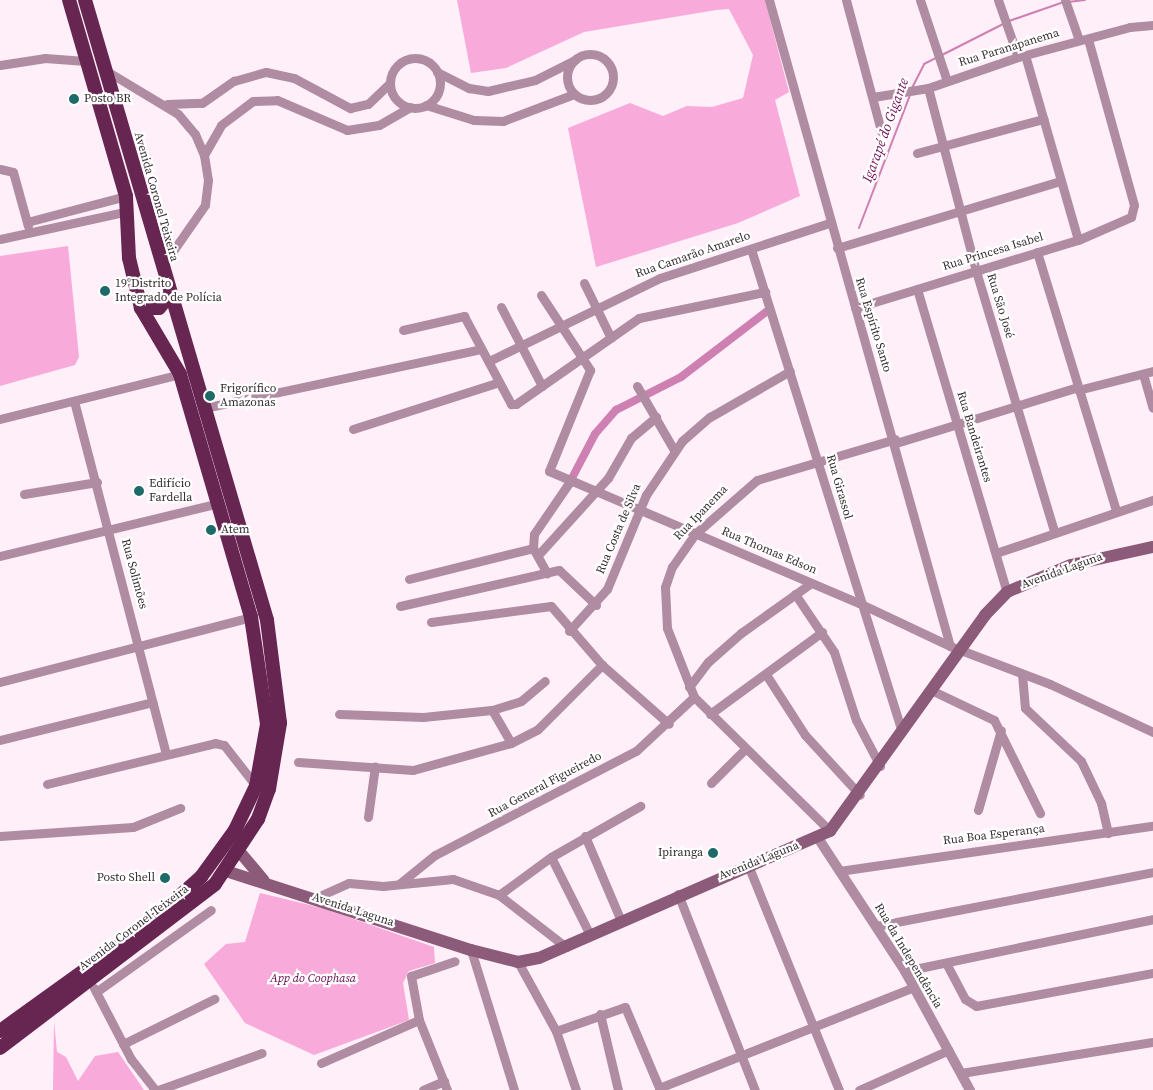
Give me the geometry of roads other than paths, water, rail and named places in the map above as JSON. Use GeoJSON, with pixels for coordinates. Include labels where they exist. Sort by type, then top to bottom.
{"type":"FeatureCollection","features":[{"type":"Feature","properties":{"kind":"highway","name":"Avenida Coronel Teixeira"},"geometry":{"type":"LineString","coordinates":[[0,1030],[146,926],[201,877],[236,830],[256,786],[266,700],[251,617],[180,374],[141,308],[129,258],[126,196],[85,61],[69,0]]}},
{"type":"Feature","properties":{"kind":"highway","name":"Avenida Coronel Teixeira"},"geometry":{"type":"LineString","coordinates":[[0,1048],[93,986],[156,934],[226,871],[239,851],[269,789],[280,723],[278,686],[267,620],[169,296],[103,69],[85,0]]}},
{"type":"Feature","properties":{"kind":"highway"},"geometry":{"type":"LineString","coordinates":[[141,308],[159,308],[169,296]]}},
{"type":"Feature","properties":{"kind":"main road","name":"Avenida Laguna"},"geometry":{"type":"LineString","coordinates":[[226,871],[263,880],[471,950],[518,962],[566,947],[678,894],[818,838],[830,831],[860,795],[880,766],[931,690],[955,649],[1008,592],[1086,560],[1153,546]]}},
{"type":"Feature","properties":{"kind":"main road"},"geometry":{"type":"LineString","coordinates":[[239,851],[263,880]]}},
{"type":"Feature","properties":{"kind":"street","name":"Rua Espírito Santo"},"geometry":{"type":"LineString","coordinates":[[769,0],[829,223],[896,441],[955,649]]}},
{"type":"Feature","properties":{"kind":"street"},"geometry":{"type":"LineString","coordinates":[[846,0],[873,97],[880,131]]}},
{"type":"Feature","properties":{"kind":"street"},"geometry":{"type":"LineString","coordinates":[[920,0],[938,58],[948,81]]}},
{"type":"Feature","properties":{"kind":"street"},"geometry":{"type":"LineString","coordinates":[[998,0],[1006,23],[1022,56],[1043,119],[1078,240]]}},
{"type":"Feature","properties":{"kind":"street"},"geometry":{"type":"LineString","coordinates":[[1066,3],[1083,39]]}},
{"type":"Feature","properties":{"kind":"street","name":"Rua Paranapanema"},"geometry":{"type":"LineString","coordinates":[[873,97],[928,88],[1022,56],[1083,39],[1153,25]]}},
{"type":"Feature","properties":{"kind":"street","name":"Rua Princesa Isabel"},"geometry":{"type":"LineString","coordinates":[[855,308],[1078,240],[1124,222],[1134,212],[1083,39]]}},
{"type":"Feature","properties":{"kind":"street"},"geometry":{"type":"LineString","coordinates":[[165,103],[202,103],[234,81],[266,72],[294,78],[333,102],[354,108],[368,104],[390,82],[394,69],[405,60],[426,61],[437,72],[469,88],[488,91],[535,80],[575,60],[596,55],[608,63],[613,76],[603,97],[588,101],[574,94],[567,80],[575,60]]}},
{"type":"Feature","properties":{"kind":"street"},"geometry":{"type":"LineString","coordinates":[[0,65],[45,58],[85,61]]}},
{"type":"Feature","properties":{"kind":"street"},"geometry":{"type":"LineString","coordinates":[[103,69],[165,103],[187,123],[204,155],[205,205],[161,268]]}},
{"type":"Feature","properties":{"kind":"street"},"geometry":{"type":"LineString","coordinates":[[426,105],[438,93],[437,72]]}},
{"type":"Feature","properties":{"kind":"street"},"geometry":{"type":"LineString","coordinates":[[390,82],[394,98],[410,108]]}},
{"type":"Feature","properties":{"kind":"street","name":"Rua São José"},"geometry":{"type":"LineString","coordinates":[[928,88],[976,271],[1054,531]]}},
{"type":"Feature","properties":{"kind":"street"},"geometry":{"type":"LineString","coordinates":[[204,155],[221,125],[253,101],[277,100],[347,130],[379,125],[410,108],[426,105],[474,120],[503,121],[574,94]]}},
{"type":"Feature","properties":{"kind":"street"},"geometry":{"type":"LineString","coordinates":[[917,153],[1043,119]]}},
{"type":"Feature","properties":{"kind":"street"},"geometry":{"type":"LineString","coordinates":[[0,169],[13,172],[30,234]]}},
{"type":"Feature","properties":{"kind":"street"},"geometry":{"type":"LineString","coordinates":[[837,248],[960,209],[1060,181]]}},
{"type":"Feature","properties":{"kind":"street"},"geometry":{"type":"LineString","coordinates":[[28,222],[126,196]]}},
{"type":"Feature","properties":{"kind":"street"},"geometry":{"type":"LineString","coordinates":[[0,240],[128,211]]}},
{"type":"Feature","properties":{"kind":"street","name":"Rua Camarão Amarelo"},"geometry":{"type":"LineString","coordinates":[[489,361],[596,307],[660,278],[829,223]]}},
{"type":"Feature","properties":{"kind":"street","name":"Rua Girassol"},"geometry":{"type":"LineString","coordinates":[[752,249],[818,459],[859,603],[902,732]]}},
{"type":"Feature","properties":{"kind":"street"},"geometry":{"type":"LineString","coordinates":[[1037,252],[1116,511]]}},
{"type":"Feature","properties":{"kind":"street"},"geometry":{"type":"LineString","coordinates":[[584,283],[611,338]]}},
{"type":"Feature","properties":{"kind":"street","name":"Rua Bandeirantes"},"geometry":{"type":"LineString","coordinates":[[917,289],[1008,592]]}},
{"type":"Feature","properties":{"kind":"street"},"geometry":{"type":"LineString","coordinates":[[403,330],[459,315],[489,361],[511,404],[585,362],[611,338],[651,313],[765,292]]}},
{"type":"Feature","properties":{"kind":"street"},"geometry":{"type":"LineString","coordinates":[[541,295],[558,327],[585,362]]}},
{"type":"Feature","properties":{"kind":"street"},"geometry":{"type":"LineString","coordinates":[[501,307],[542,386]]}},
{"type":"Feature","properties":{"kind":"street"},"geometry":{"type":"LineString","coordinates":[[204,408],[481,349]]}},
{"type":"Feature","properties":{"kind":"street","name":"Rua Thomas Edson"},"geometry":{"type":"LineString","coordinates":[[585,362],[590,373],[549,471],[859,603],[955,649],[1022,674],[1153,732]]}},
{"type":"Feature","properties":{"kind":"street","name":"Rua Costa de Silva"},"geometry":{"type":"LineString","coordinates":[[569,630],[596,605],[641,509],[674,450],[710,417],[790,371]]}},
{"type":"Feature","properties":{"kind":"street","name":"Rua Ipanema"},"geometry":{"type":"LineString","coordinates":[[830,831],[694,697],[674,650],[663,606],[672,567],[696,534],[757,480],[818,459],[957,426],[1078,389],[1153,371]]}},
{"type":"Feature","properties":{"kind":"street"},"geometry":{"type":"LineString","coordinates":[[0,419],[180,374]]}},
{"type":"Feature","properties":{"kind":"street"},"geometry":{"type":"LineString","coordinates":[[1143,374],[1153,408]]}},
{"type":"Feature","properties":{"kind":"street"},"geometry":{"type":"LineString","coordinates":[[353,429],[499,382]]}},
{"type":"Feature","properties":{"kind":"street"},"geometry":{"type":"LineString","coordinates":[[637,386],[674,450]]}},
{"type":"Feature","properties":{"kind":"street","name":"Rua Solimões"},"geometry":{"type":"LineString","coordinates":[[74,401],[97,482],[166,754]]}},
{"type":"Feature","properties":{"kind":"street"},"geometry":{"type":"LineString","coordinates":[[409,579],[536,551],[608,478],[631,438],[656,417]]}},
{"type":"Feature","properties":{"kind":"street"},"geometry":{"type":"LineString","coordinates":[[547,573],[536,551],[534,534],[570,480]]}},
{"type":"Feature","properties":{"kind":"street"},"geometry":{"type":"LineString","coordinates":[[24,494],[97,482]]}},
{"type":"Feature","properties":{"kind":"street"},"geometry":{"type":"LineString","coordinates":[[996,553],[1054,531],[1153,500]]}},
{"type":"Feature","properties":{"kind":"street"},"geometry":{"type":"LineString","coordinates":[[0,556],[219,504]]}},
{"type":"Feature","properties":{"kind":"street"},"geometry":{"type":"LineString","coordinates":[[400,606],[563,571],[596,605]]}},
{"type":"Feature","properties":{"kind":"street"},"geometry":{"type":"LineString","coordinates":[[689,687],[708,662],[811,583]]}},
{"type":"Feature","properties":{"kind":"street"},"geometry":{"type":"LineString","coordinates":[[795,594],[822,632],[865,741],[880,766]]}},
{"type":"Feature","properties":{"kind":"street"},"geometry":{"type":"LineString","coordinates":[[431,622],[549,605],[569,630],[602,665],[669,724]]}},
{"type":"Feature","properties":{"kind":"street"},"geometry":{"type":"LineString","coordinates":[[0,682],[139,644],[251,617]]}},
{"type":"Feature","properties":{"kind":"street"},"geometry":{"type":"LineString","coordinates":[[710,714],[758,675],[767,676],[822,632]]}},
{"type":"Feature","properties":{"kind":"street"},"geometry":{"type":"LineString","coordinates":[[298,762],[428,768],[511,743],[538,729],[602,665]]}},
{"type":"Feature","properties":{"kind":"street"},"geometry":{"type":"LineString","coordinates":[[1022,674],[1025,708],[1081,762],[1101,803],[1108,833]]}},
{"type":"Feature","properties":{"kind":"street"},"geometry":{"type":"LineString","coordinates":[[767,676],[805,735],[860,795]]}},
{"type":"Feature","properties":{"kind":"street"},"geometry":{"type":"LineString","coordinates":[[339,714],[423,717],[492,710],[521,701],[545,682]]}},
{"type":"Feature","properties":{"kind":"street"},"geometry":{"type":"LineString","coordinates":[[931,690],[982,712],[1001,730],[1040,813]]}},
{"type":"Feature","properties":{"kind":"street","name":"Rua General Figueiredo"},"geometry":{"type":"LineString","coordinates":[[400,884],[434,855],[636,751],[669,724],[694,697]]}},
{"type":"Feature","properties":{"kind":"street"},"geometry":{"type":"LineString","coordinates":[[0,740],[48,732],[152,702]]}},
{"type":"Feature","properties":{"kind":"street"},"geometry":{"type":"LineString","coordinates":[[492,710],[511,743]]}},
{"type":"Feature","properties":{"kind":"street"},"geometry":{"type":"LineString","coordinates":[[978,810],[1001,730]]}},
{"type":"Feature","properties":{"kind":"street"},"geometry":{"type":"LineString","coordinates":[[48,784],[80,780],[166,754],[224,745],[256,786]]}},
{"type":"Feature","properties":{"kind":"street"},"geometry":{"type":"LineString","coordinates":[[711,783],[746,749]]}},
{"type":"Feature","properties":{"kind":"street"},"geometry":{"type":"LineString","coordinates":[[368,818],[375,766]]}},
{"type":"Feature","properties":{"kind":"street"},"geometry":{"type":"LineString","coordinates":[[499,894],[551,857],[640,806]]}},
{"type":"Feature","properties":{"kind":"street"},"geometry":{"type":"LineString","coordinates":[[0,836],[133,827],[180,808]]}},
{"type":"Feature","properties":{"kind":"street","name":"Rua Boa Esperança"},"geometry":{"type":"LineString","coordinates":[[839,871],[1153,826]]}},
{"type":"Feature","properties":{"kind":"street"},"geometry":{"type":"LineString","coordinates":[[585,836],[620,921]]}},
{"type":"Feature","properties":{"kind":"street","name":"Rua da Independência"},"geometry":{"type":"LineString","coordinates":[[818,838],[905,972],[970,1090]]}},
{"type":"Feature","properties":{"kind":"street"},"geometry":{"type":"LineString","coordinates":[[551,857],[590,935]]}},
{"type":"Feature","properties":{"kind":"street"},"geometry":{"type":"LineString","coordinates":[[748,865],[839,1090]]}},
{"type":"Feature","properties":{"kind":"street"},"geometry":{"type":"LineString","coordinates":[[876,926],[1153,872]]}},
{"type":"Feature","properties":{"kind":"street"},"geometry":{"type":"LineString","coordinates":[[315,898],[349,883],[400,884],[453,879],[499,894],[566,947]]}},
{"type":"Feature","properties":{"kind":"street"},"geometry":{"type":"LineString","coordinates":[[678,894],[755,1090]]}},
{"type":"Feature","properties":{"kind":"street"},"geometry":{"type":"LineString","coordinates":[[211,910],[93,986],[123,1044],[156,1090],[262,1053]]}},
{"type":"Feature","properties":{"kind":"street"},"geometry":{"type":"LineString","coordinates":[[905,972],[1153,919]]}},
{"type":"Feature","properties":{"kind":"street"},"geometry":{"type":"LineString","coordinates":[[471,950],[514,1090]]}},
{"type":"Feature","properties":{"kind":"street"},"geometry":{"type":"LineString","coordinates":[[423,1090],[445,1086],[419,1020],[412,972],[455,961]]}},
{"type":"Feature","properties":{"kind":"street"},"geometry":{"type":"LineString","coordinates":[[518,962],[556,1031],[576,1090]]}},
{"type":"Feature","properties":{"kind":"street"},"geometry":{"type":"LineString","coordinates":[[946,963],[965,998],[976,1006],[1153,973]]}},
{"type":"Feature","properties":{"kind":"street"},"geometry":{"type":"LineString","coordinates":[[556,1031],[600,1014],[626,1009],[660,1089],[914,987]]}},
{"type":"Feature","properties":{"kind":"street"},"geometry":{"type":"LineString","coordinates":[[123,1044],[214,999]]}},
{"type":"Feature","properties":{"kind":"street"},"geometry":{"type":"LineString","coordinates":[[600,1014],[618,1090]]}},
{"type":"Feature","properties":{"kind":"street"},"geometry":{"type":"LineString","coordinates":[[321,1063],[419,1020]]}},
{"type":"Feature","properties":{"kind":"street"},"geometry":{"type":"LineString","coordinates":[[961,1073],[1153,1042]]}},
{"type":"Feature","properties":{"kind":"street"},"geometry":{"type":"LineString","coordinates":[[859,1090],[949,1050]]}},
{"type":"Feature","properties":{"kind":"waterway","name":"Igarapé do Gigante"},"geometry":{"type":"LineString","coordinates":[[1068,2],[1085,0]]}},
{"type":"Feature","properties":{"kind":"waterway","name":"Igarapé do Gigante"},"geometry":{"type":"LineString","coordinates":[[1009,21],[1064,2]]}},
{"type":"Feature","properties":{"kind":"waterway","name":"Igarapé do Gigante"},"geometry":{"type":"LineString","coordinates":[[942,55],[1003,24]]}},
{"type":"Feature","properties":{"kind":"waterway","name":"Igarapé do Gigante"},"geometry":{"type":"LineString","coordinates":[[912,88],[924,64],[936,58]]}},
{"type":"Feature","properties":{"kind":"waterway","name":"Igarapé do Gigante"},"geometry":{"type":"LineString","coordinates":[[859,228],[910,95]]}},
{"type":"Feature","properties":{"kind":"waterway"},"geometry":{"type":"LineString","coordinates":[[571,480],[595,434],[616,410],[681,377],[770,309]]}},
{"type":"Feature","properties":{"kind":"place","name":"Posto BR"},"geometry":{"type":"Point","coordinates":[74,99]}},
{"type":"Feature","properties":{"kind":"place","name":"19°Distrito Integrado de Polícia"},"geometry":{"type":"Point","coordinates":[105,291]}},
{"type":"Feature","properties":{"kind":"place","name":"Frigorífico Amazonas"},"geometry":{"type":"Point","coordinates":[210,396]}},
{"type":"Feature","properties":{"kind":"place","name":"Edifício Fardella"},"geometry":{"type":"Point","coordinates":[139,491]}},
{"type":"Feature","properties":{"kind":"place","name":"Atem"},"geometry":{"type":"Point","coordinates":[211,530]}},
{"type":"Feature","properties":{"kind":"place","name":"Ipiranga"},"geometry":{"type":"Point","coordinates":[713,853]}},
{"type":"Feature","properties":{"kind":"place","name":"Posto Shell"},"geometry":{"type":"Point","coordinates":[165,878]}},
{"type":"Feature","properties":{"kind":"park label","name":"App do Coophasa"},"geometry":{"type":"Point","coordinates":[313,979]}}]}
